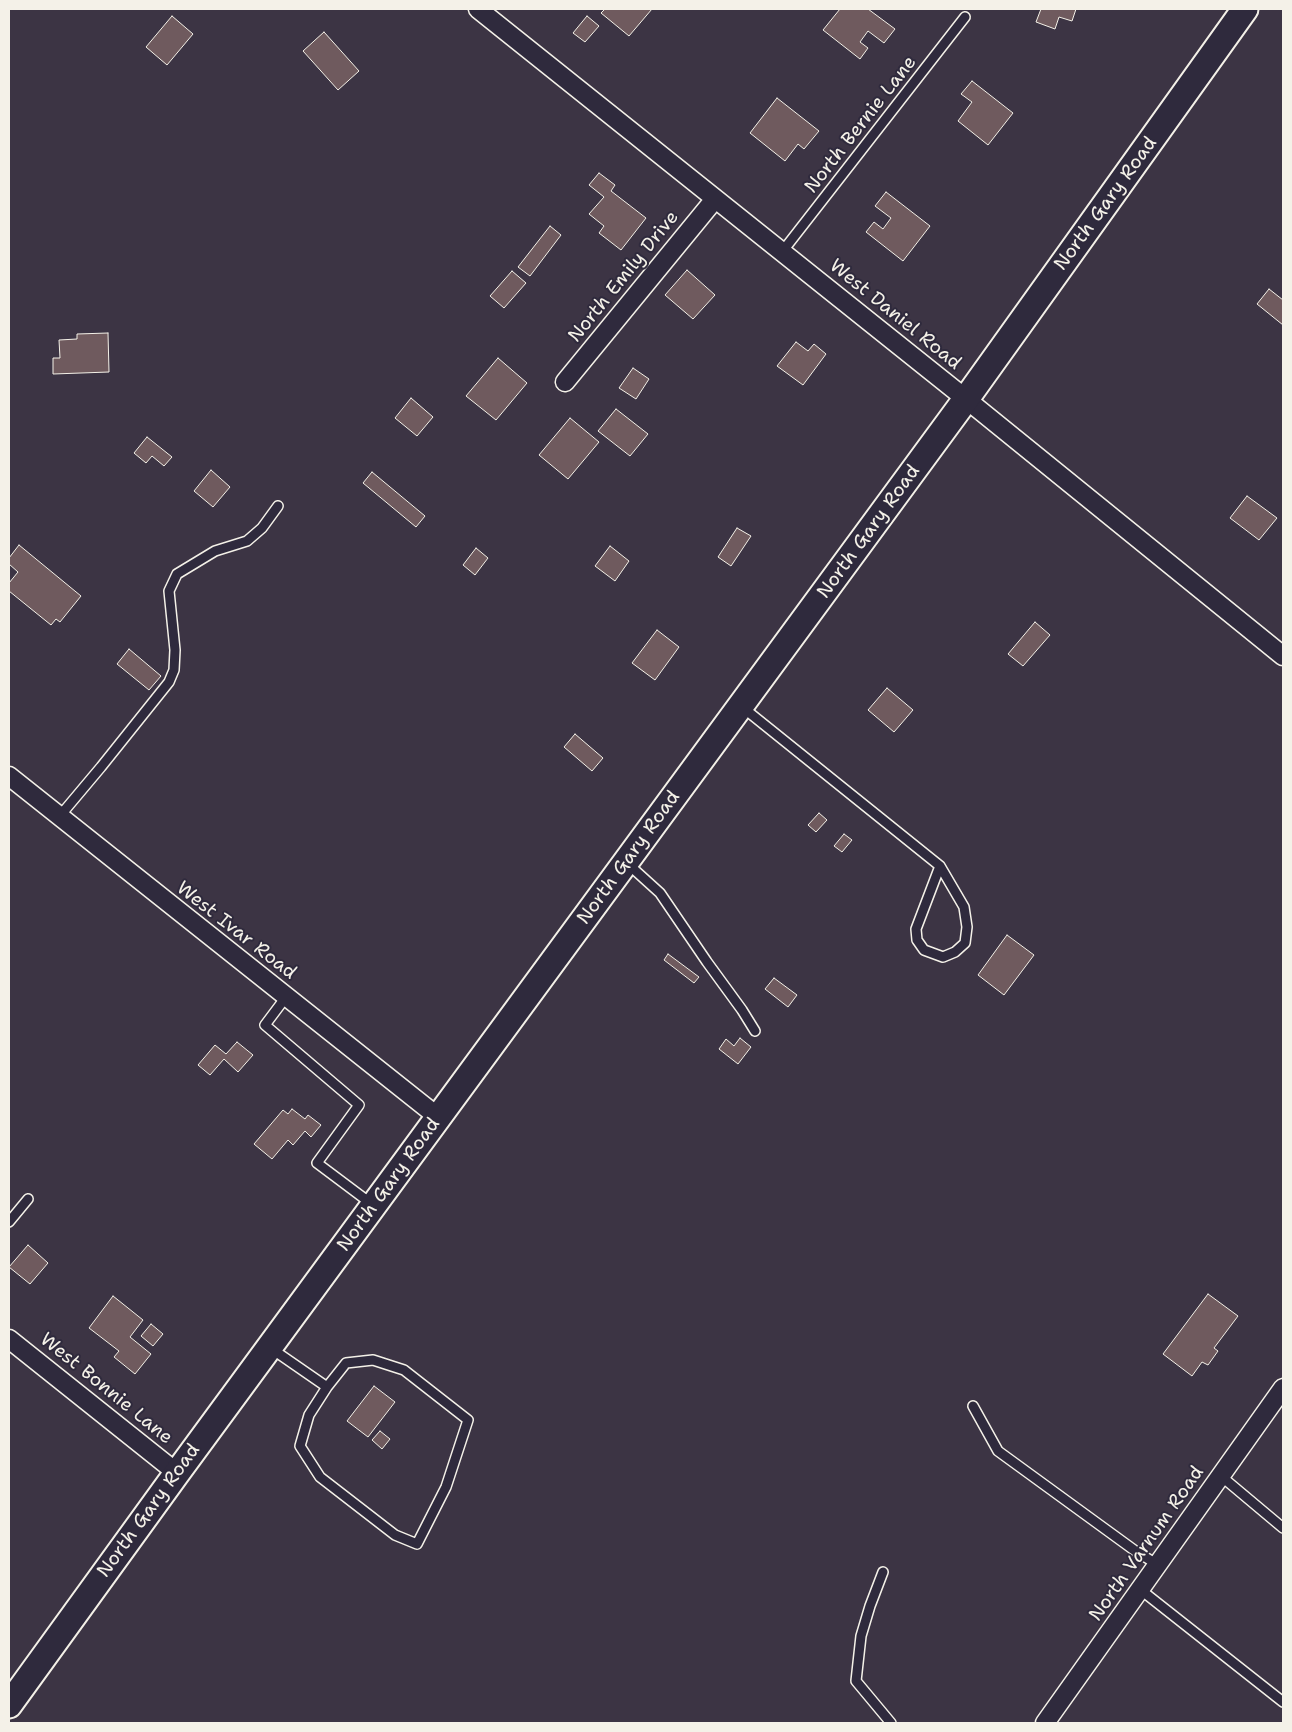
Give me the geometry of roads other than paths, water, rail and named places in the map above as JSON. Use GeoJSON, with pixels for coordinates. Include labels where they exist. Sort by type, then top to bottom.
{"type":"FeatureCollection","features":[{"type":"Feature","properties":{"kind":"street","name":"West Daniel Road"},"geometry":{"type":"LineString","coordinates":[[478,9],[966,399],[1283,656]]}},
{"type":"Feature","properties":{"kind":"street","name":"North Gary Road"},"geometry":{"type":"LineString","coordinates":[[9,1705],[373,1205],[966,399],[1245,9]]}},
{"type":"Feature","properties":{"kind":"street","name":"North Emily Drive"},"geometry":{"type":"LineString","coordinates":[[565,382],[715,199]]}},
{"type":"Feature","properties":{"kind":"street","name":"West Ivar Road"},"geometry":{"type":"LineString","coordinates":[[9,776],[438,1118]]}},
{"type":"Feature","properties":{"kind":"street","name":"West Bonnie Lane"},"geometry":{"type":"LineString","coordinates":[[9,1339],[177,1473]]}},
{"type":"Feature","properties":{"kind":"street","name":"North Varnum Road"},"geometry":{"type":"LineString","coordinates":[[1045,1723],[1283,1388]]}},
{"type":"Feature","properties":{"kind":"lane","name":"North Bernie Lane"},"geometry":{"type":"LineString","coordinates":[[782,252],[965,17]]}},
{"type":"Feature","properties":{"kind":"lane"},"geometry":{"type":"LineString","coordinates":[[59,817],[102,767],[169,682],[174,670],[175,650],[169,591],[177,574],[215,551],[247,541],[262,528],[278,506]]}},
{"type":"Feature","properties":{"kind":"lane"},"geometry":{"type":"LineString","coordinates":[[741,706],[940,866],[964,907],[967,927],[965,943],[955,952],[943,957],[924,950],[917,940],[916,929],[940,866]]}},
{"type":"Feature","properties":{"kind":"lane"},"geometry":{"type":"LineString","coordinates":[[626,862],[660,893],[755,1031]]}},
{"type":"Feature","properties":{"kind":"lane"},"geometry":{"type":"LineString","coordinates":[[286,997],[265,1025],[359,1105],[318,1163],[373,1205]]}},
{"type":"Feature","properties":{"kind":"lane"},"geometry":{"type":"LineString","coordinates":[[9,1222],[28,1199]]}},
{"type":"Feature","properties":{"kind":"lane"},"geometry":{"type":"LineString","coordinates":[[269,1347],[327,1387]]}},
{"type":"Feature","properties":{"kind":"lane"},"geometry":{"type":"LineString","coordinates":[[373,1360],[404,1370],[468,1420],[446,1487],[418,1544],[395,1535],[320,1477],[300,1446],[309,1415],[327,1387],[346,1363],[373,1360]]}},
{"type":"Feature","properties":{"kind":"lane"},"geometry":{"type":"LineString","coordinates":[[973,1406],[998,1451],[1134,1550],[1158,1565]]}},
{"type":"Feature","properties":{"kind":"lane"},"geometry":{"type":"LineString","coordinates":[[1221,1476],[1283,1528]]}},
{"type":"Feature","properties":{"kind":"lane"},"geometry":{"type":"LineString","coordinates":[[883,1572],[861,1636],[856,1681],[891,1723]]}},
{"type":"Feature","properties":{"kind":"lane"},"geometry":{"type":"LineString","coordinates":[[1141,1590],[1283,1702]]}}]}
